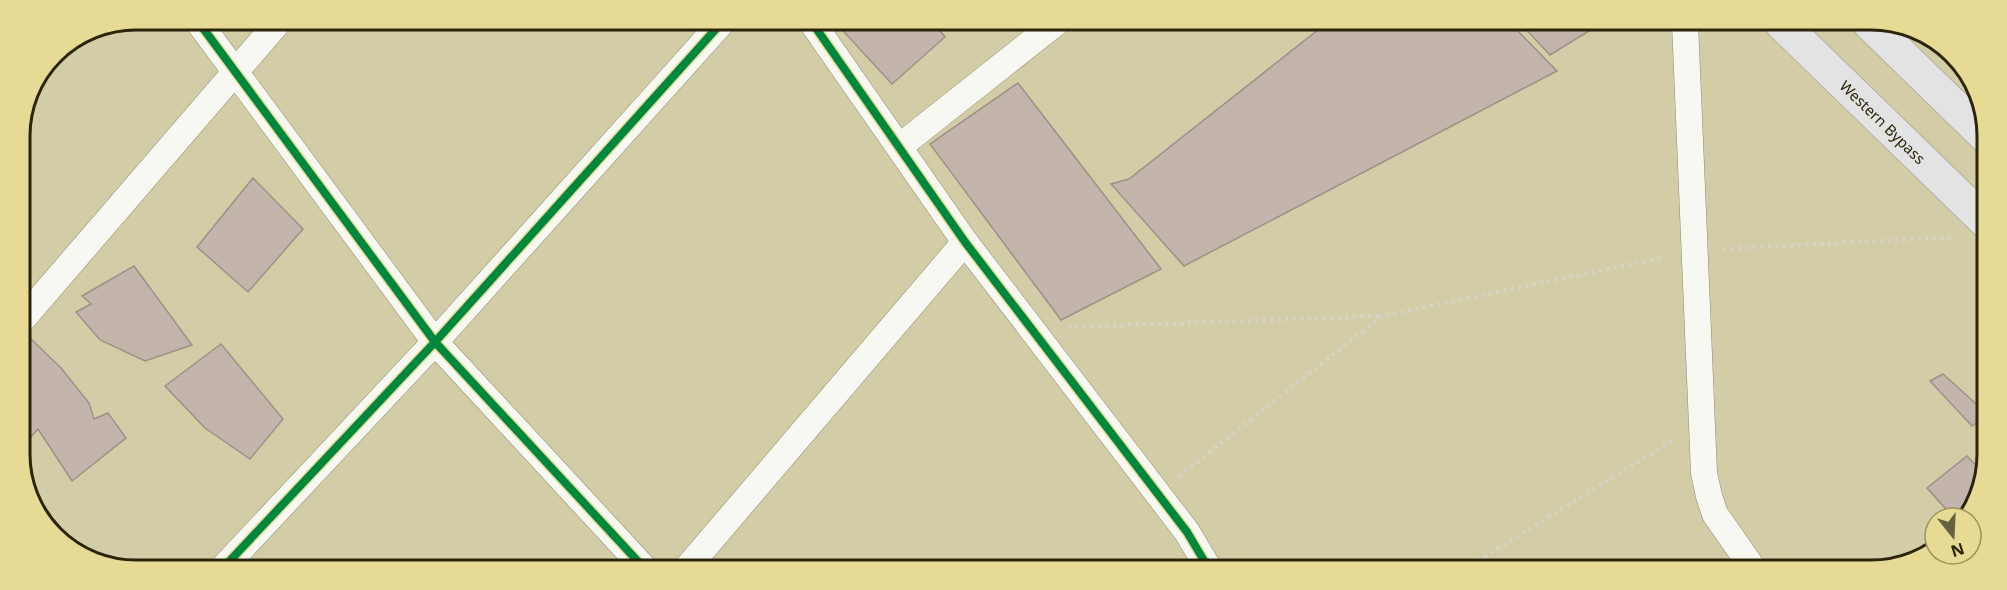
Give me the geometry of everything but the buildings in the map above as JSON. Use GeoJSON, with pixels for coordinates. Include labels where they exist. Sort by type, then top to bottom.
{"type":"FeatureCollection","features":[{"type":"Feature","properties":{"kind":"main road","name":"Western Bypass"},"geometry":{"type":"LineString","coordinates":[[1788,30],[1973,229]]}},
{"type":"Feature","properties":{"kind":"main road"},"geometry":{"type":"LineString","coordinates":[[1877,30],[1976,128]]}},
{"type":"Feature","properties":{"kind":"street"},"geometry":{"type":"LineString","coordinates":[[205,30],[435,342],[637,560]]}},
{"type":"Feature","properties":{"kind":"street"},"geometry":{"type":"LineString","coordinates":[[30,311],[272,30]]}},
{"type":"Feature","properties":{"kind":"street"},"geometry":{"type":"LineString","coordinates":[[231,560],[435,342],[715,30]]}},
{"type":"Feature","properties":{"kind":"street"},"geometry":{"type":"LineString","coordinates":[[817,30],[965,242],[1158,493],[1187,532],[1204,560]]}},
{"type":"Feature","properties":{"kind":"street"},"geometry":{"type":"LineString","coordinates":[[899,147],[1047,30]]}},
{"type":"Feature","properties":{"kind":"street"},"geometry":{"type":"LineString","coordinates":[[1685,30],[1704,473],[1708,496],[1715,514],[1747,560]]}},
{"type":"Feature","properties":{"kind":"street"},"geometry":{"type":"LineString","coordinates":[[694,560],[965,242]]}},
{"type":"Feature","properties":{"kind":"path"},"geometry":{"type":"LineString","coordinates":[[1031,328],[1382,316],[1695,251],[1973,229]]}},
{"type":"Feature","properties":{"kind":"path"},"geometry":{"type":"LineString","coordinates":[[1158,493],[1382,316]]}},
{"type":"Feature","properties":{"kind":"path"},"geometry":{"type":"LineString","coordinates":[[1480,560],[1702,422]]}},
{"type":"Feature","properties":{"kind":"cycle path"},"geometry":{"type":"LineString","coordinates":[[204,30],[435,342],[637,560]]}},
{"type":"Feature","properties":{"kind":"cycle path"},"geometry":{"type":"LineString","coordinates":[[231,560],[435,342],[715,30]]}},
{"type":"Feature","properties":{"kind":"cycle path"},"geometry":{"type":"LineString","coordinates":[[817,30],[965,242],[1187,532],[1204,560]]}}]}
